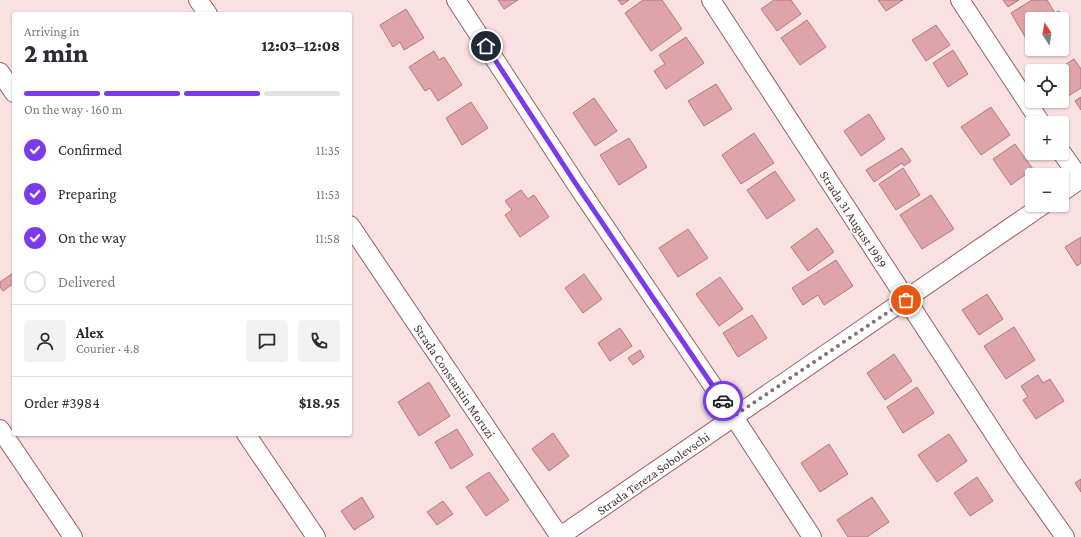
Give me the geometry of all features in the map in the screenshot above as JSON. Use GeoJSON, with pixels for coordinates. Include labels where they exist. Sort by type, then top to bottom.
{"type":"FeatureCollection","features":[{"type":"Feature","properties":{"kind":"street"},"geometry":{"type":"LineString","coordinates":[[198,0],[207,12]]}},
{"type":"Feature","properties":{"kind":"street"},"geometry":{"type":"LineString","coordinates":[[456,0],[576,184],[734,416],[812,537]]}},
{"type":"Feature","properties":{"kind":"street","name":"Strada 31 August 1989"},"geometry":{"type":"LineString","coordinates":[[711,0],[1017,469],[1065,537]]}},
{"type":"Feature","properties":{"kind":"street"},"geometry":{"type":"LineString","coordinates":[[960,0],[1037,116]]}},
{"type":"Feature","properties":{"kind":"street"},"geometry":{"type":"LineString","coordinates":[[0,72],[12,90]]}},
{"type":"Feature","properties":{"kind":"street"},"geometry":{"type":"LineString","coordinates":[[1067,160],[1081,179],[1069,187]]}},
{"type":"Feature","properties":{"kind":"street","name":"Strada Tereza Sobolevschi"},"geometry":{"type":"LineString","coordinates":[[560,537],[1033,212]]}},
{"type":"Feature","properties":{"kind":"street","name":"Strada Constantin Moruzi"},"geometry":{"type":"LineString","coordinates":[[352,228],[560,537]]}},
{"type":"Feature","properties":{"kind":"street"},"geometry":{"type":"LineString","coordinates":[[0,428],[73,537]]}},
{"type":"Feature","properties":{"kind":"street"},"geometry":{"type":"LineString","coordinates":[[247,436],[316,537]]}},
{"type":"Feature","properties":{"kind":"building"},"geometry":{"type":"Polygon","coordinates":[[[498,0],[518,0],[504,9],[498,0]]]}},
{"type":"Feature","properties":{"kind":"building"},"geometry":{"type":"Polygon","coordinates":[[[618,0],[629,0],[622,5],[618,0]]]}},
{"type":"Feature","properties":{"kind":"building"},"geometry":{"type":"Polygon","coordinates":[[[643,0],[662,0],[682,29],[651,51],[625,13],[643,0]]]}},
{"type":"Feature","properties":{"kind":"building"},"geometry":{"type":"Polygon","coordinates":[[[774,0],[791,0],[801,14],[777,31],[761,9],[774,0]]]}},
{"type":"Feature","properties":{"kind":"building"},"geometry":{"type":"Polygon","coordinates":[[[878,0],[903,0],[886,11],[878,0]]]}},
{"type":"Feature","properties":{"kind":"building"},"geometry":{"type":"Polygon","coordinates":[[[1003,0],[1019,0],[1008,7],[1003,0]]]}},
{"type":"Feature","properties":{"kind":"building"},"geometry":{"type":"Polygon","coordinates":[[[1032,0],[1047,0],[1054,12],[1025,12],[1025,37],[1011,13],[1032,0]]]}},
{"type":"Feature","properties":{"kind":"building"},"geometry":{"type":"Polygon","coordinates":[[[406,9],[424,38],[404,50],[400,42],[393,47],[380,25],[406,9]]]}},
{"type":"Feature","properties":{"kind":"building"},"geometry":{"type":"Polygon","coordinates":[[[807,20],[826,47],[800,65],[781,38],[807,20]]]}},
{"type":"Feature","properties":{"kind":"building"},"geometry":{"type":"Polygon","coordinates":[[[936,25],[950,45],[926,61],[912,40],[936,25]]]}},
{"type":"Feature","properties":{"kind":"building"},"geometry":{"type":"Polygon","coordinates":[[[686,37],[704,63],[666,89],[654,71],[665,64],[659,55],[686,37]]]}},
{"type":"Feature","properties":{"kind":"building"},"geometry":{"type":"Polygon","coordinates":[[[953,50],[968,74],[948,87],[933,63],[953,50]]]}},
{"type":"Feature","properties":{"kind":"building"},"geometry":{"type":"Polygon","coordinates":[[[434,51],[439,60],[444,57],[462,85],[438,101],[430,88],[425,91],[409,67],[434,51]]]}},
{"type":"Feature","properties":{"kind":"building"},"geometry":{"type":"Polygon","coordinates":[[[1074,59],[1081,69],[1081,88],[1069,96],[1069,64],[1066,64],[1074,59]]]}},
{"type":"Feature","properties":{"kind":"building"},"geometry":{"type":"Polygon","coordinates":[[[716,84],[732,109],[704,126],[688,101],[716,84]]]}},
{"type":"Feature","properties":{"kind":"building"},"geometry":{"type":"Polygon","coordinates":[[[1081,97],[1081,110],[1075,101],[1081,97]]]}},
{"type":"Feature","properties":{"kind":"building"},"geometry":{"type":"Polygon","coordinates":[[[594,98],[617,131],[595,146],[573,113],[594,98]]]}},
{"type":"Feature","properties":{"kind":"building"},"geometry":{"type":"Polygon","coordinates":[[[471,102],[488,128],[462,145],[446,118],[471,102]]]}},
{"type":"Feature","properties":{"kind":"building"},"geometry":{"type":"Polygon","coordinates":[[[991,107],[1010,135],[981,155],[961,127],[991,107]]]}},
{"type":"Feature","properties":{"kind":"building"},"geometry":{"type":"Polygon","coordinates":[[[869,114],[885,139],[861,156],[844,131],[869,114]]]}},
{"type":"Feature","properties":{"kind":"building"},"geometry":{"type":"Polygon","coordinates":[[[754,133],[774,163],[741,184],[722,155],[754,133]]]}},
{"type":"Feature","properties":{"kind":"building"},"geometry":{"type":"Polygon","coordinates":[[[629,138],[647,167],[619,185],[600,155],[629,138]]]}},
{"type":"Feature","properties":{"kind":"building"},"geometry":{"type":"Polygon","coordinates":[[[1015,144],[1025,160],[1032,168],[1025,168],[1025,175],[1011,185],[993,159],[1015,144]]]}},
{"type":"Feature","properties":{"kind":"building"},"geometry":{"type":"Polygon","coordinates":[[[902,148],[911,161],[904,166],[902,163],[874,182],[866,170],[902,148]]]}},
{"type":"Feature","properties":{"kind":"building"},"geometry":{"type":"Polygon","coordinates":[[[903,168],[920,195],[896,210],[879,184],[903,168]]]}},
{"type":"Feature","properties":{"kind":"building"},"geometry":{"type":"Polygon","coordinates":[[[775,171],[795,200],[767,219],[747,190],[775,171]]]}},
{"type":"Feature","properties":{"kind":"building"},"geometry":{"type":"Polygon","coordinates":[[[521,190],[528,199],[534,195],[549,217],[520,237],[505,215],[512,210],[505,201],[521,190]]]}},
{"type":"Feature","properties":{"kind":"building"},"geometry":{"type":"Polygon","coordinates":[[[931,195],[954,229],[922,249],[900,215],[931,195]]]}},
{"type":"Feature","properties":{"kind":"building"},"geometry":{"type":"Polygon","coordinates":[[[817,228],[834,252],[808,271],[791,247],[817,228]]]}},
{"type":"Feature","properties":{"kind":"building"},"geometry":{"type":"Polygon","coordinates":[[[688,229],[708,258],[678,277],[659,248],[688,229]]]}},
{"type":"Feature","properties":{"kind":"building"},"geometry":{"type":"Polygon","coordinates":[[[1081,237],[1081,263],[1077,266],[1065,247],[1081,237]]]}},
{"type":"Feature","properties":{"kind":"building"},"geometry":{"type":"Polygon","coordinates":[[[836,260],[853,286],[824,305],[818,295],[803,305],[792,288],[836,260]]]}},
{"type":"Feature","properties":{"kind":"building"},"geometry":{"type":"Polygon","coordinates":[[[12,274],[12,284],[3,291],[0,287],[0,282],[12,274]]]}},
{"type":"Feature","properties":{"kind":"building"},"geometry":{"type":"Polygon","coordinates":[[[584,274],[602,299],[583,313],[565,288],[584,274]]]}},
{"type":"Feature","properties":{"kind":"building"},"geometry":{"type":"Polygon","coordinates":[[[720,277],[743,309],[719,326],[696,294],[720,277]]]}},
{"type":"Feature","properties":{"kind":"building"},"geometry":{"type":"Polygon","coordinates":[[[987,294],[1003,319],[979,335],[962,310],[987,294]]]}},
{"type":"Feature","properties":{"kind":"building"},"geometry":{"type":"Polygon","coordinates":[[[752,315],[767,338],[738,357],[723,333],[752,315]]]}},
{"type":"Feature","properties":{"kind":"building"},"geometry":{"type":"Polygon","coordinates":[[[1014,327],[1035,360],[1006,379],[984,346],[1014,327]]]}},
{"type":"Feature","properties":{"kind":"building"},"geometry":{"type":"Polygon","coordinates":[[[620,328],[632,346],[610,361],[598,343],[620,328]]]}},
{"type":"Feature","properties":{"kind":"building"},"geometry":{"type":"Polygon","coordinates":[[[640,350],[644,357],[633,365],[628,358],[640,350]]]}},
{"type":"Feature","properties":{"kind":"building"},"geometry":{"type":"Polygon","coordinates":[[[894,354],[912,381],[885,400],[867,373],[894,354]]]}},
{"type":"Feature","properties":{"kind":"building"},"geometry":{"type":"Polygon","coordinates":[[[1038,375],[1043,383],[1050,379],[1064,401],[1036,419],[1023,400],[1028,397],[1021,386],[1038,375]]]}},
{"type":"Feature","properties":{"kind":"building"},"geometry":{"type":"Polygon","coordinates":[[[429,382],[450,416],[419,436],[398,402],[429,382]]]}},
{"type":"Feature","properties":{"kind":"building"},"geometry":{"type":"Polygon","coordinates":[[[917,387],[934,413],[903,433],[887,407],[917,387]]]}},
{"type":"Feature","properties":{"kind":"building"},"geometry":{"type":"Polygon","coordinates":[[[457,429],[473,455],[451,469],[435,442],[457,429]]]}},
{"type":"Feature","properties":{"kind":"building"},"geometry":{"type":"Polygon","coordinates":[[[553,433],[569,456],[549,471],[532,449],[553,433]]]}},
{"type":"Feature","properties":{"kind":"building"},"geometry":{"type":"Polygon","coordinates":[[[949,434],[967,461],[937,482],[918,455],[949,434]]]}},
{"type":"Feature","properties":{"kind":"building"},"geometry":{"type":"Polygon","coordinates":[[[829,444],[848,474],[820,492],[801,463],[829,444]]]}},
{"type":"Feature","properties":{"kind":"building"},"geometry":{"type":"Polygon","coordinates":[[[489,472],[509,500],[486,516],[466,487],[489,472]]]}},
{"type":"Feature","properties":{"kind":"building"},"geometry":{"type":"Polygon","coordinates":[[[977,477],[993,501],[970,516],[954,493],[977,477]]]}},
{"type":"Feature","properties":{"kind":"building"},"geometry":{"type":"Polygon","coordinates":[[[1081,479],[1081,492],[1075,483],[1081,479]]]}},
{"type":"Feature","properties":{"kind":"building"},"geometry":{"type":"Polygon","coordinates":[[[362,497],[374,517],[354,530],[341,511],[362,497]]]}},
{"type":"Feature","properties":{"kind":"building"},"geometry":{"type":"Polygon","coordinates":[[[872,497],[889,522],[867,537],[848,537],[837,520],[872,497]]]}},
{"type":"Feature","properties":{"kind":"building"},"geometry":{"type":"Polygon","coordinates":[[[443,501],[453,514],[437,525],[427,512],[443,501]]]}},
{"type":"Feature","properties":{"kind":"way so far"},"geometry":{"type":"LineString","coordinates":[[723,401],[734,416],[906,300]]}},
{"type":"Feature","properties":{"kind":"route"},"geometry":{"type":"LineString","coordinates":[[486,46],[576,184],[723,401]]}}]}
